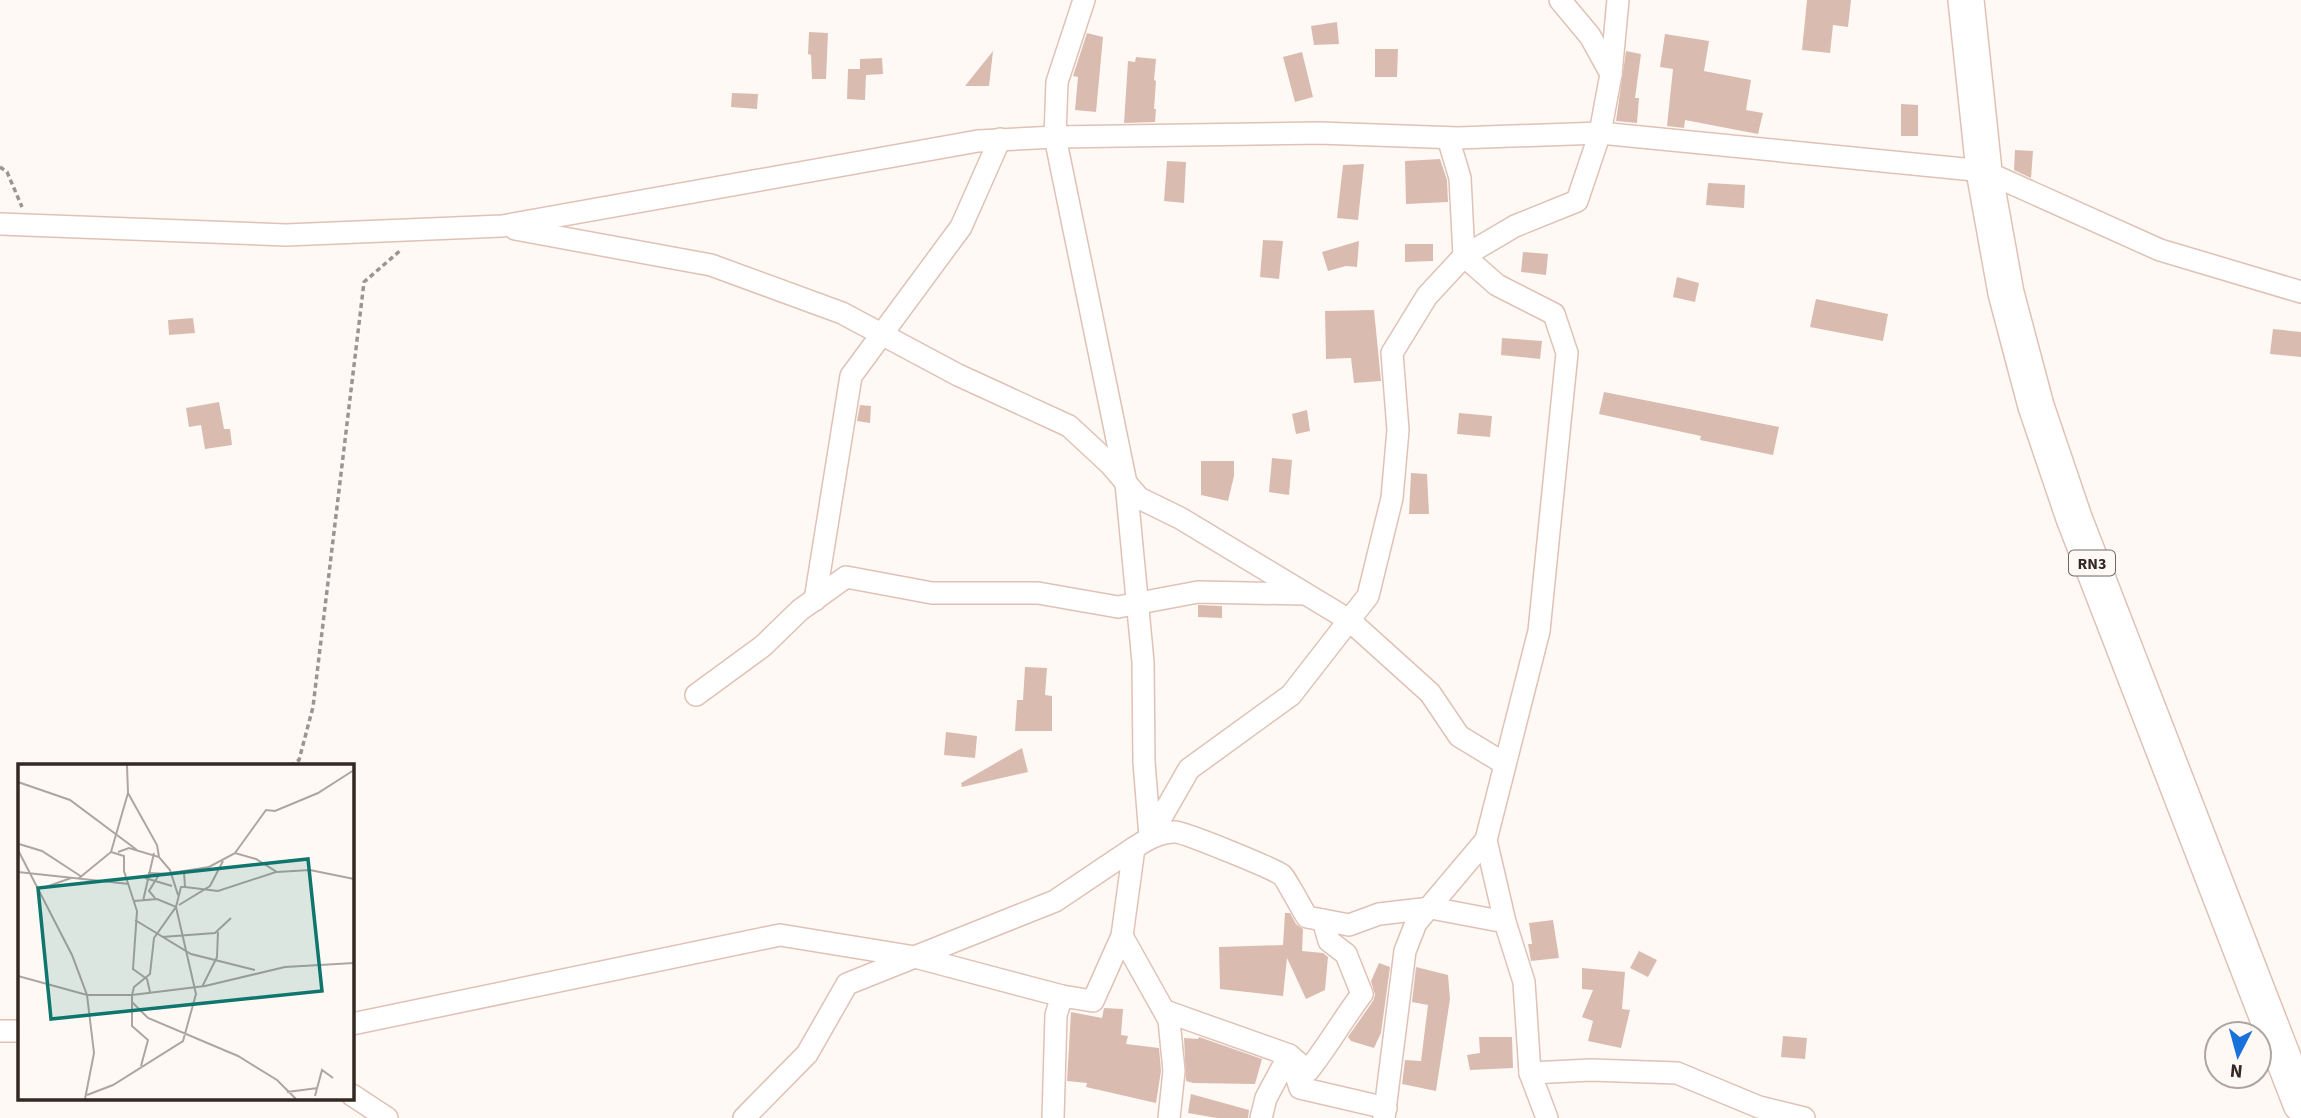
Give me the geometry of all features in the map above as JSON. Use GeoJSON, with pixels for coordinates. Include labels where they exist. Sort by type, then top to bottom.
{"type":"FeatureCollection","features":[{"type":"Feature","properties":{"kind":"highway","name":"RN3"},"geometry":{"type":"LineString","coordinates":[[1965,0],[1984,171],[2006,293],[2044,431],[2074,518],[2301,1104]]}},
{"type":"Feature","properties":{"kind":"street"},"geometry":{"type":"LineString","coordinates":[[354,1024],[780,935],[915,957],[1062,996],[1093,1001],[1122,936],[1142,843],[1144,762],[1143,662],[1126,483],[1055,137],[1057,82],[1084,0]]}},
{"type":"Feature","properties":{"kind":"street"},"geometry":{"type":"LineString","coordinates":[[1560,0],[1590,36],[1611,74]]}},
{"type":"Feature","properties":{"kind":"street"},"geometry":{"type":"LineString","coordinates":[[1142,843],[1189,769],[1291,695],[1367,596],[1392,498],[1398,430],[1392,353],[1427,296],[1464,256],[1515,226],[1577,201],[1600,133],[1611,74],[1618,0]]}},
{"type":"Feature","properties":{"kind":"street"},"geometry":{"type":"LineString","coordinates":[[0,224],[286,235],[502,226],[924,150],[1000,139],[1319,133],[1448,138],[1600,133],[1984,171],[2160,250],[2301,292]]}},
{"type":"Feature","properties":{"kind":"street"},"geometry":{"type":"LineString","coordinates":[[1289,1055],[1300,1088],[1385,1113],[1405,951],[1416,923],[1486,840],[1539,631],[1567,353],[1554,314],[1497,285],[1464,256],[1460,178],[1448,138]]}},
{"type":"Feature","properties":{"kind":"street"},"geometry":{"type":"LineString","coordinates":[[815,600],[851,376],[961,227],[1000,139]]}},
{"type":"Feature","properties":{"kind":"street"},"geometry":{"type":"LineString","coordinates":[[502,226],[711,265],[842,313],[958,375],[1069,426],[1111,464],[1139,498],[1180,518],[1349,620],[1430,693],[1459,736],[1505,764]]}},
{"type":"Feature","properties":{"kind":"street"},"geometry":{"type":"LineString","coordinates":[[696,695],[763,646],[800,610],[846,577],[932,593],[1038,593],[1118,607],[1198,592],[1307,594]]}},
{"type":"Feature","properties":{"kind":"street"},"geometry":{"type":"LineString","coordinates":[[744,1118],[807,1054],[847,985],[1055,901],[1142,843],[1176,832],[1285,876],[1307,917],[1349,925],[1379,914],[1431,908],[1505,922]]}},
{"type":"Feature","properties":{"kind":"street"},"geometry":{"type":"LineString","coordinates":[[1486,840],[1505,922],[1524,982],[1530,1073],[1546,1118]]}},
{"type":"Feature","properties":{"kind":"street"},"geometry":{"type":"LineString","coordinates":[[1165,1011],[1289,1055],[1308,1071],[1329,1045],[1339,1025],[1362,994],[1346,954],[1329,941],[1323,920]]}},
{"type":"Feature","properties":{"kind":"street"},"geometry":{"type":"LineString","coordinates":[[1122,936],[1170,1020],[1174,1071],[1168,1118]]}},
{"type":"Feature","properties":{"kind":"street"},"geometry":{"type":"LineString","coordinates":[[1053,1118],[1056,1015],[1062,996]]}},
{"type":"Feature","properties":{"kind":"street"},"geometry":{"type":"LineString","coordinates":[[0,1031],[18,1031]]}},
{"type":"Feature","properties":{"kind":"street"},"geometry":{"type":"LineString","coordinates":[[1261,1118],[1266,1098],[1289,1055]]}},
{"type":"Feature","properties":{"kind":"street"},"geometry":{"type":"LineString","coordinates":[[1530,1073],[1591,1070],[1676,1073],[1759,1107],[1804,1118]]}},
{"type":"Feature","properties":{"kind":"street"},"geometry":{"type":"LineString","coordinates":[[354,1096],[387,1118]]}},
{"type":"Feature","properties":{"kind":"path"},"geometry":{"type":"LineString","coordinates":[[0,167],[7,172],[29,225]]}},
{"type":"Feature","properties":{"kind":"path"},"geometry":{"type":"LineString","coordinates":[[293,764],[299,760],[313,707],[364,282],[425,229]]}},
{"type":"Feature","properties":{"kind":"building"},"geometry":{"type":"Polygon","coordinates":[[[1807,0],[1851,0],[1848,27],[1833,25],[1830,53],[1802,50],[1807,0]]]}},
{"type":"Feature","properties":{"kind":"building"},"geometry":{"type":"Polygon","coordinates":[[[1337,22],[1339,44],[1314,45],[1311,26],[1337,22]]]}},
{"type":"Feature","properties":{"kind":"building"},"geometry":{"type":"Polygon","coordinates":[[[809,32],[828,33],[826,79],[812,79],[811,55],[808,54],[809,32]]]}},
{"type":"Feature","properties":{"kind":"building"},"geometry":{"type":"Polygon","coordinates":[[[1087,33],[1103,37],[1096,112],[1075,110],[1078,77],[1073,76],[1087,33]]]}},
{"type":"Feature","properties":{"kind":"building"},"geometry":{"type":"Polygon","coordinates":[[[1665,34],[1709,41],[1704,71],[1751,80],[1746,110],[1763,113],[1758,134],[1685,120],[1684,128],[1667,126],[1673,69],[1660,67],[1665,34]]]}},
{"type":"Feature","properties":{"kind":"building"},"geometry":{"type":"Polygon","coordinates":[[[1375,49],[1398,49],[1397,77],[1375,77],[1375,49]]]}},
{"type":"Feature","properties":{"kind":"building"},"geometry":{"type":"Polygon","coordinates":[[[993,51],[989,86],[965,86],[993,51]]]}},
{"type":"Feature","properties":{"kind":"building"},"geometry":{"type":"Polygon","coordinates":[[[1626,51],[1641,54],[1635,98],[1639,98],[1637,123],[1616,121],[1626,51]]]}},
{"type":"Feature","properties":{"kind":"building"},"geometry":{"type":"Polygon","coordinates":[[[1302,52],[1313,97],[1295,102],[1283,57],[1302,52]]]}},
{"type":"Feature","properties":{"kind":"building"},"geometry":{"type":"Polygon","coordinates":[[[1136,57],[1156,59],[1155,122],[1124,123],[1128,61],[1135,62],[1136,57]]]}},
{"type":"Feature","properties":{"kind":"building"},"geometry":{"type":"Polygon","coordinates":[[[882,58],[883,74],[866,75],[865,100],[847,99],[848,69],[860,69],[860,59],[882,58]]]}},
{"type":"Feature","properties":{"kind":"building"},"geometry":{"type":"Polygon","coordinates":[[[732,93],[758,94],[757,109],[731,107],[732,93]]]}},
{"type":"Feature","properties":{"kind":"building"},"geometry":{"type":"Polygon","coordinates":[[[1901,104],[1918,105],[1918,136],[1901,136],[1901,104]]]}},
{"type":"Feature","properties":{"kind":"building"},"geometry":{"type":"Polygon","coordinates":[[[2015,150],[2033,151],[2031,178],[2014,170],[2015,150]]]}},
{"type":"Feature","properties":{"kind":"building"},"geometry":{"type":"Polygon","coordinates":[[[1440,159],[1447,180],[1448,202],[1406,204],[1405,161],[1440,159]]]}},
{"type":"Feature","properties":{"kind":"building"},"geometry":{"type":"Polygon","coordinates":[[[1167,161],[1186,162],[1184,203],[1164,201],[1167,161]]]}},
{"type":"Feature","properties":{"kind":"building"},"geometry":{"type":"Polygon","coordinates":[[[1364,164],[1358,220],[1337,218],[1343,165],[1364,164]]]}},
{"type":"Feature","properties":{"kind":"building"},"geometry":{"type":"Polygon","coordinates":[[[1708,183],[1745,185],[1744,208],[1706,205],[1708,183]]]}},
{"type":"Feature","properties":{"kind":"building"},"geometry":{"type":"Polygon","coordinates":[[[1263,240],[1283,241],[1279,279],[1260,277],[1263,240]]]}},
{"type":"Feature","properties":{"kind":"building"},"geometry":{"type":"Polygon","coordinates":[[[1359,241],[1357,267],[1346,266],[1328,271],[1322,252],[1359,241]]]}},
{"type":"Feature","properties":{"kind":"building"},"geometry":{"type":"Polygon","coordinates":[[[1405,244],[1433,244],[1433,261],[1405,262],[1405,244]]]}},
{"type":"Feature","properties":{"kind":"building"},"geometry":{"type":"Polygon","coordinates":[[[1523,252],[1548,254],[1546,275],[1521,272],[1523,252]]]}},
{"type":"Feature","properties":{"kind":"building"},"geometry":{"type":"Polygon","coordinates":[[[1677,277],[1699,283],[1695,302],[1673,297],[1677,277]]]}},
{"type":"Feature","properties":{"kind":"building"},"geometry":{"type":"Polygon","coordinates":[[[1816,299],[1888,314],[1883,341],[1810,327],[1816,299]]]}},
{"type":"Feature","properties":{"kind":"building"},"geometry":{"type":"Polygon","coordinates":[[[1374,310],[1381,381],[1354,383],[1351,358],[1326,359],[1325,311],[1374,310]]]}},
{"type":"Feature","properties":{"kind":"building"},"geometry":{"type":"Polygon","coordinates":[[[193,318],[195,333],[169,335],[168,320],[193,318]]]}},
{"type":"Feature","properties":{"kind":"building"},"geometry":{"type":"Polygon","coordinates":[[[2273,329],[2301,332],[2301,357],[2270,354],[2273,329]]]}},
{"type":"Feature","properties":{"kind":"building"},"geometry":{"type":"Polygon","coordinates":[[[1502,338],[1542,341],[1540,359],[1501,355],[1502,338]]]}},
{"type":"Feature","properties":{"kind":"building"},"geometry":{"type":"Polygon","coordinates":[[[1604,392],[1779,427],[1773,455],[1700,440],[1701,436],[1599,414],[1604,392]]]}},
{"type":"Feature","properties":{"kind":"building"},"geometry":{"type":"Polygon","coordinates":[[[219,402],[224,429],[230,429],[232,445],[205,449],[201,425],[189,427],[186,408],[219,402]]]}},
{"type":"Feature","properties":{"kind":"building"},"geometry":{"type":"Polygon","coordinates":[[[860,405],[871,406],[870,423],[857,421],[860,405]]]}},
{"type":"Feature","properties":{"kind":"building"},"geometry":{"type":"Polygon","coordinates":[[[1307,410],[1310,431],[1296,434],[1292,414],[1307,410]]]}},
{"type":"Feature","properties":{"kind":"building"},"geometry":{"type":"Polygon","coordinates":[[[1459,413],[1492,416],[1490,437],[1457,434],[1459,413]]]}},
{"type":"Feature","properties":{"kind":"building"},"geometry":{"type":"Polygon","coordinates":[[[1272,458],[1292,460],[1289,495],[1269,492],[1272,458]]]}},
{"type":"Feature","properties":{"kind":"building"},"geometry":{"type":"Polygon","coordinates":[[[1201,461],[1234,461],[1234,476],[1228,501],[1201,495],[1201,461]]]}},
{"type":"Feature","properties":{"kind":"building"},"geometry":{"type":"Polygon","coordinates":[[[1411,473],[1427,474],[1429,514],[1409,514],[1411,473]]]}},
{"type":"Feature","properties":{"kind":"building"},"geometry":{"type":"Polygon","coordinates":[[[1198,605],[1222,606],[1222,618],[1198,617],[1198,605]]]}},
{"type":"Feature","properties":{"kind":"building"},"geometry":{"type":"Polygon","coordinates":[[[1025,667],[1047,668],[1045,695],[1052,696],[1052,731],[1015,731],[1017,700],[1023,700],[1025,667]]]}},
{"type":"Feature","properties":{"kind":"building"},"geometry":{"type":"Polygon","coordinates":[[[946,732],[977,736],[975,758],[944,755],[946,732]]]}},
{"type":"Feature","properties":{"kind":"building"},"geometry":{"type":"Polygon","coordinates":[[[1022,748],[1028,772],[962,787],[961,783],[1022,748]]]}},
{"type":"Feature","properties":{"kind":"building"},"geometry":{"type":"Polygon","coordinates":[[[1285,913],[1290,913],[1296,924],[1303,929],[1302,951],[1323,953],[1328,957],[1325,990],[1306,999],[1287,958],[1283,996],[1220,989],[1219,947],[1283,945],[1285,913]]]}},
{"type":"Feature","properties":{"kind":"building"},"geometry":{"type":"Polygon","coordinates":[[[1553,920],[1559,958],[1531,961],[1528,944],[1532,944],[1529,923],[1553,920]]]}},
{"type":"Feature","properties":{"kind":"building"},"geometry":{"type":"Polygon","coordinates":[[[1639,951],[1657,960],[1648,977],[1630,968],[1639,951]]]}},
{"type":"Feature","properties":{"kind":"building"},"geometry":{"type":"Polygon","coordinates":[[[1379,963],[1390,967],[1381,1033],[1374,1048],[1351,1041],[1348,1037],[1373,1001],[1375,995],[1371,981],[1379,963]]]}},
{"type":"Feature","properties":{"kind":"building"},"geometry":{"type":"Polygon","coordinates":[[[1416,967],[1448,975],[1450,999],[1436,1091],[1402,1084],[1405,1060],[1421,1061],[1428,1005],[1412,1002],[1416,967]]]}},
{"type":"Feature","properties":{"kind":"building"},"geometry":{"type":"Polygon","coordinates":[[[1582,968],[1625,972],[1622,1009],[1630,1010],[1621,1048],[1588,1041],[1593,1021],[1582,1017],[1593,990],[1582,989],[1582,968]]]}},
{"type":"Feature","properties":{"kind":"building"},"geometry":{"type":"Polygon","coordinates":[[[1104,1008],[1123,1009],[1121,1035],[1128,1036],[1126,1044],[1159,1048],[1161,1071],[1156,1103],[1086,1087],[1087,1083],[1067,1081],[1071,1012],[1102,1018],[1104,1008]]]}},
{"type":"Feature","properties":{"kind":"building"},"geometry":{"type":"Polygon","coordinates":[[[1783,1036],[1807,1038],[1805,1059],[1781,1057],[1783,1036]]]}},
{"type":"Feature","properties":{"kind":"building"},"geometry":{"type":"Polygon","coordinates":[[[1199,1037],[1262,1059],[1255,1084],[1186,1081],[1184,1038],[1199,1037]]]}},
{"type":"Feature","properties":{"kind":"building"},"geometry":{"type":"Polygon","coordinates":[[[1479,1037],[1512,1037],[1513,1068],[1470,1070],[1467,1055],[1480,1053],[1479,1037]]]}},
{"type":"Feature","properties":{"kind":"building"},"geometry":{"type":"Polygon","coordinates":[[[1191,1094],[1249,1110],[1248,1118],[1217,1118],[1188,1113],[1191,1094]]]}}]}
